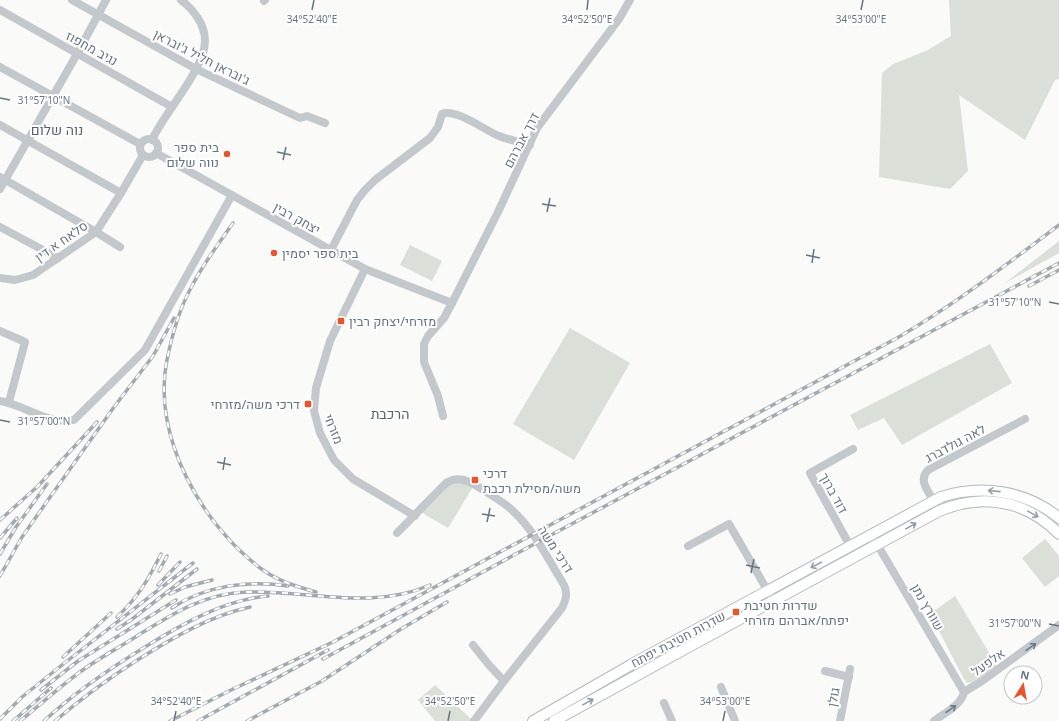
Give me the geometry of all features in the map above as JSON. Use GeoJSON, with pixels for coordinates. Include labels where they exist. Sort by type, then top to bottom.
{"type":"FeatureCollection","features":[{"type":"Feature","properties":{"kind":"main road","name":"שדרות חטיבת יפתח"},"geometry":{"type":"LineString","coordinates":[[550,719],[636,662],[934,501],[950,494],[986,490],[1000,492],[1033,501],[1048,509],[1059,518]]}},
{"type":"Feature","properties":{"kind":"main road","name":"שדרות חטיבת יפתח"},"geometry":{"type":"LineString","coordinates":[[533,721],[550,719],[950,506],[976,501],[1003,503],[1029,512],[1051,526],[1059,534]]}},
{"type":"Feature","properties":{"kind":"street","name":"ג'ובראן חליל ג'ובראן"},"geometry":{"type":"LineString","coordinates":[[72,0],[196,69],[300,118],[307,116],[325,123]]}},
{"type":"Feature","properties":{"kind":"street"},"geometry":{"type":"LineString","coordinates":[[0,189],[3,179],[28,140],[106,0]]}},
{"type":"Feature","properties":{"kind":"street"},"geometry":{"type":"LineString","coordinates":[[152,140],[196,69],[202,55],[205,41],[202,27],[192,4],[181,0]]}},
{"type":"Feature","properties":{"kind":"street","name":"דרך אברהם"},"geometry":{"type":"LineString","coordinates":[[442,416],[438,396],[424,362],[424,344],[428,336],[444,318],[452,303],[537,128],[619,19],[630,0]]}},
{"type":"Feature","properties":{"kind":"street","name":"נגיב מחפוז"},"geometry":{"type":"LineString","coordinates":[[0,10],[172,107]]}},
{"type":"Feature","properties":{"kind":"street"},"geometry":{"type":"LineString","coordinates":[[0,66],[140,144]]}},
{"type":"Feature","properties":{"kind":"street"},"geometry":{"type":"LineString","coordinates":[[331,250],[357,200],[365,190],[375,180],[430,138],[438,127],[442,114],[446,112],[465,118],[499,136],[530,145]]}},
{"type":"Feature","properties":{"kind":"street"},"geometry":{"type":"LineString","coordinates":[[0,125],[121,193]]}},
{"type":"Feature","properties":{"kind":"street"},"geometry":{"type":"LineString","coordinates":[[145,140],[152,140],[157,145],[156,153],[150,157],[143,155],[140,149],[140,144],[145,140]]}},
{"type":"Feature","properties":{"kind":"street","name":"יצחק רבין"},"geometry":{"type":"LineString","coordinates":[[156,153],[365,269],[452,303]]}},
{"type":"Feature","properties":{"kind":"street","name":"סלאח א דין"},"geometry":{"type":"LineString","coordinates":[[0,278],[15,280],[32,275],[96,232],[143,155]]}},
{"type":"Feature","properties":{"kind":"street"},"geometry":{"type":"LineString","coordinates":[[3,179],[120,247]]}},
{"type":"Feature","properties":{"kind":"street"},"geometry":{"type":"LineString","coordinates":[[0,401],[9,402],[55,420],[74,420],[145,350],[232,195]]}},
{"type":"Feature","properties":{"kind":"street"},"geometry":{"type":"LineString","coordinates":[[0,227],[58,258]]}},
{"type":"Feature","properties":{"kind":"street","name":"מזרחי"},"geometry":{"type":"LineString","coordinates":[[365,269],[330,341],[316,388],[314,411],[320,433],[334,460],[353,479],[415,516]]}},
{"type":"Feature","properties":{"kind":"street"},"geometry":{"type":"LineString","coordinates":[[0,331],[25,342],[9,402]]}},
{"type":"Feature","properties":{"kind":"street","name":"לאה גולדברג"},"geometry":{"type":"LineString","coordinates":[[934,501],[923,480],[924,474],[928,470],[1024,419]]}},
{"type":"Feature","properties":{"kind":"street","name":"דוד ברוך"},"geometry":{"type":"LineString","coordinates":[[850,546],[810,473],[853,449]]}},
{"type":"Feature","properties":{"kind":"street","name":"דרכי משה"},"geometry":{"type":"LineString","coordinates":[[397,533],[446,483],[455,479],[465,480],[495,497],[516,514],[532,534],[564,585],[567,596],[562,608],[474,721]]}},
{"type":"Feature","properties":{"kind":"street"},"geometry":{"type":"LineString","coordinates":[[688,546],[729,524],[767,592],[777,599]]}},
{"type":"Feature","properties":{"kind":"street","name":"שוורץ נתן"},"geometry":{"type":"LineString","coordinates":[[867,537],[877,544],[964,692]]}},
{"type":"Feature","properties":{"kind":"street","name":"אלפעל"},"geometry":{"type":"LineString","coordinates":[[934,721],[957,704],[963,697],[964,692],[982,681],[1059,625]]}},
{"type":"Feature","properties":{"kind":"street"},"geometry":{"type":"LineString","coordinates":[[473,646],[504,681]]}},
{"type":"Feature","properties":{"kind":"street","name":"גולן"},"geometry":{"type":"LineString","coordinates":[[824,671],[850,673],[840,721]]}},
{"type":"Feature","properties":{"kind":"street"},"geometry":{"type":"LineString","coordinates":[[721,687],[735,721]]}},
{"type":"Feature","properties":{"kind":"street"},"geometry":{"type":"LineString","coordinates":[[664,703],[672,721]]}},
{"type":"Feature","properties":{"kind":"shaded area"},"geometry":{"type":"Polygon","coordinates":[[[949,0],[1059,0],[1059,79],[1055,80],[1025,140],[959,95],[968,171],[950,189],[879,177],[882,73],[893,64],[926,51],[951,36],[949,0]]]}},
{"type":"Feature","properties":{"kind":"shaded area"},"geometry":{"type":"Polygon","coordinates":[[[1059,241],[1059,253],[1005,283],[1059,241]]]}},
{"type":"Feature","properties":{"kind":"shaded area"},"geometry":{"type":"Polygon","coordinates":[[[410,245],[442,261],[432,281],[400,265],[410,245]]]}},
{"type":"Feature","properties":{"kind":"shaded area"},"geometry":{"type":"Polygon","coordinates":[[[570,328],[630,363],[574,460],[513,424],[570,328]]]}},
{"type":"Feature","properties":{"kind":"shaded area"},"geometry":{"type":"Polygon","coordinates":[[[990,344],[1012,383],[902,445],[884,418],[858,430],[850,415],[990,344]]]}},
{"type":"Feature","properties":{"kind":"shaded area"},"geometry":{"type":"Polygon","coordinates":[[[451,480],[474,485],[448,528],[419,511],[451,480]]]}},
{"type":"Feature","properties":{"kind":"shaded area"},"geometry":{"type":"Polygon","coordinates":[[[1045,539],[1059,556],[1059,576],[1045,587],[1022,558],[1045,539]]]}},
{"type":"Feature","properties":{"kind":"shaded area"},"geometry":{"type":"Polygon","coordinates":[[[955,596],[997,666],[972,682],[967,683],[930,614],[955,596]]]}},
{"type":"Feature","properties":{"kind":"shaded area"},"geometry":{"type":"Polygon","coordinates":[[[435,685],[471,719],[470,721],[435,721],[418,700],[435,685]]]}},
{"type":"Feature","properties":{"kind":"railway"},"geometry":{"type":"LineString","coordinates":[[233,223],[196,278],[176,322],[167,360],[164,389],[167,419],[175,449],[186,477],[202,505],[220,530],[241,552],[269,574],[288,583],[316,592]]}},
{"type":"Feature","properties":{"kind":"railway"},"geometry":{"type":"LineString","coordinates":[[170,721],[229,691],[333,642],[897,338],[959,298],[1059,225]]}},
{"type":"Feature","properties":{"kind":"railway"},"geometry":{"type":"LineString","coordinates":[[323,659],[1059,263]]}},
{"type":"Feature","properties":{"kind":"railway"},"geometry":{"type":"LineString","coordinates":[[1029,286],[1059,270]]}},
{"type":"Feature","properties":{"kind":"railway"},"geometry":{"type":"LineString","coordinates":[[0,576],[22,537],[114,407],[153,356],[174,318]]}},
{"type":"Feature","properties":{"kind":"railway"},"geometry":{"type":"LineString","coordinates":[[0,520],[38,486],[97,422]]}},
{"type":"Feature","properties":{"kind":"railway"},"geometry":{"type":"LineString","coordinates":[[0,554],[16,527],[47,484]]}},
{"type":"Feature","properties":{"kind":"railway"},"geometry":{"type":"LineString","coordinates":[[0,538],[17,518]]}},
{"type":"Feature","properties":{"kind":"railway"},"geometry":{"type":"LineString","coordinates":[[117,617],[142,587],[161,554]]}},
{"type":"Feature","properties":{"kind":"railway"},"geometry":{"type":"LineString","coordinates":[[159,571],[167,556]]}},
{"type":"Feature","properties":{"kind":"railway"},"geometry":{"type":"LineString","coordinates":[[158,585],[180,562]]}},
{"type":"Feature","properties":{"kind":"railway"},"geometry":{"type":"LineString","coordinates":[[0,719],[22,697],[193,563]]}},
{"type":"Feature","properties":{"kind":"railway"},"geometry":{"type":"LineString","coordinates":[[117,629],[197,569]]}},
{"type":"Feature","properties":{"kind":"railway"},"geometry":{"type":"LineString","coordinates":[[170,594],[185,587],[212,580]]}},
{"type":"Feature","properties":{"kind":"railway"},"geometry":{"type":"LineString","coordinates":[[172,608],[199,594],[228,586],[243,584],[273,584],[288,586]]}},
{"type":"Feature","properties":{"kind":"railway"},"geometry":{"type":"LineString","coordinates":[[20,721],[91,664],[163,620],[189,606],[217,596],[232,593],[270,592],[339,598],[385,597],[408,593],[430,585]]}},
{"type":"Feature","properties":{"kind":"railway"},"geometry":{"type":"LineString","coordinates":[[44,721],[68,700],[105,672],[174,630],[204,614],[235,602],[268,596]]}},
{"type":"Feature","properties":{"kind":"railway"},"geometry":{"type":"LineString","coordinates":[[41,690],[78,661],[176,600]]}},
{"type":"Feature","properties":{"kind":"railway"},"geometry":{"type":"LineString","coordinates":[[247,721],[322,681],[401,629],[447,602]]}},
{"type":"Feature","properties":{"kind":"railway"},"geometry":{"type":"LineString","coordinates":[[55,721],[106,681],[165,643],[193,628],[221,616],[250,607]]}},
{"type":"Feature","properties":{"kind":"railway"},"geometry":{"type":"LineString","coordinates":[[63,657],[111,613]]}},
{"type":"Feature","properties":{"kind":"railway"},"geometry":{"type":"LineString","coordinates":[[198,721],[328,650]]}},
{"type":"Feature","properties":{"kind":"railway"},"geometry":{"type":"LineString","coordinates":[[13,721],[51,688]]}},
{"type":"Feature","properties":{"kind":"place","name":"בית ספר נווה שלום"},"geometry":{"type":"Point","coordinates":[227,154]}},
{"type":"Feature","properties":{"kind":"place","name":"בית ספר יסמין"},"geometry":{"type":"Point","coordinates":[274,253]}},
{"type":"Feature","properties":{"kind":"place","name":"מזרחי/יצחק רבין"},"geometry":{"type":"Point","coordinates":[341,321]}},
{"type":"Feature","properties":{"kind":"place","name":"דרכי משה/מזרחי"},"geometry":{"type":"Point","coordinates":[308,404]}},
{"type":"Feature","properties":{"kind":"place","name":"דרכי משה/מסילת רכבת"},"geometry":{"type":"Point","coordinates":[475,480]}},
{"type":"Feature","properties":{"kind":"place","name":"שדרות חטיבת יפתח/אברהם מזרחי"},"geometry":{"type":"Point","coordinates":[736,612]}},
{"type":"Feature","properties":{"kind":"district","name":"נוה שלום"},"geometry":{"type":"Point","coordinates":[57,129]}},
{"type":"Feature","properties":{"kind":"district","name":"הרכבת"},"geometry":{"type":"Point","coordinates":[390,413]}}]}
